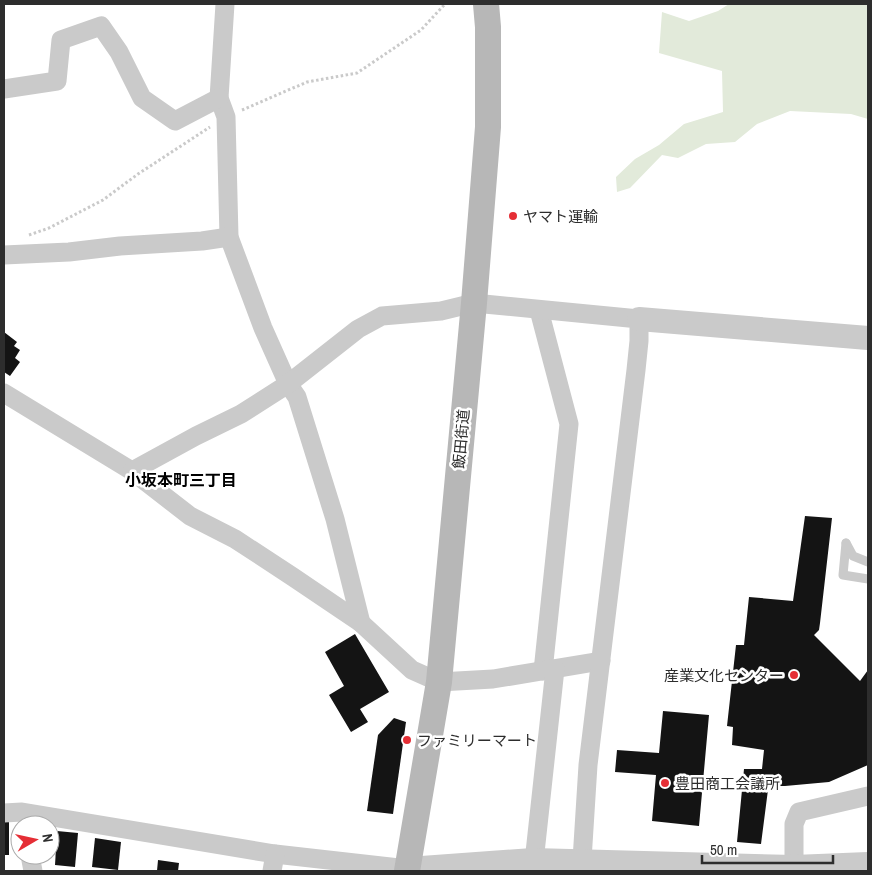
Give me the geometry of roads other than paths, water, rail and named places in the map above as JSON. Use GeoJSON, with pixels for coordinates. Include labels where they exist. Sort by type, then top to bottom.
{"type":"FeatureCollection","features":[{"type":"Feature","properties":{"kind":"main road","name":"飯田街道"},"geometry":{"type":"LineString","coordinates":[[408,870],[439,682],[474,303],[488,127],[488,27],[486,4]]}},
{"type":"Feature","properties":{"kind":"street"},"geometry":{"type":"LineString","coordinates":[[225,4],[219,98],[226,117],[229,237],[263,328],[288,384],[297,397],[335,519],[361,623]]}},
{"type":"Feature","properties":{"kind":"street"},"geometry":{"type":"LineString","coordinates":[[4,89],[57,81],[61,40],[101,26],[119,52],[142,98],[175,121],[219,98]]}},
{"type":"Feature","properties":{"kind":"street"},"geometry":{"type":"LineString","coordinates":[[4,255],[69,252],[229,237]]}},
{"type":"Feature","properties":{"kind":"street"},"geometry":{"type":"LineString","coordinates":[[132,471],[241,414],[288,384],[358,329],[382,316],[440,311],[474,303],[868,338]]}},
{"type":"Feature","properties":{"kind":"street"},"geometry":{"type":"LineString","coordinates":[[533,866],[569,424],[539,310]]}},
{"type":"Feature","properties":{"kind":"street"},"geometry":{"type":"LineString","coordinates":[[582,860],[588,765],[638,351],[639,319]]}},
{"type":"Feature","properties":{"kind":"street"},"geometry":{"type":"LineString","coordinates":[[4,392],[132,471],[190,516],[235,539],[361,623],[412,670],[439,682],[493,679],[601,661]]}},
{"type":"Feature","properties":{"kind":"street"},"geometry":{"type":"LineString","coordinates":[[794,869],[794,824],[799,812],[868,796]]}},
{"type":"Feature","properties":{"kind":"street"},"geometry":{"type":"LineString","coordinates":[[60,825],[274,863],[408,870],[486,862],[533,866],[582,860],[657,867],[794,869],[868,864]]}},
{"type":"Feature","properties":{"kind":"lane"},"geometry":{"type":"LineString","coordinates":[[868,562],[853,556],[846,543],[842,575],[868,579]]}},
{"type":"Feature","properties":{"kind":"place","name":"ヤマト運輸"},"geometry":{"type":"Point","coordinates":[513,216]}},
{"type":"Feature","properties":{"kind":"place","name":"産業文化センター"},"geometry":{"type":"Point","coordinates":[794,675]}},
{"type":"Feature","properties":{"kind":"place","name":"ファミリーマート"},"geometry":{"type":"Point","coordinates":[407,740]}},
{"type":"Feature","properties":{"kind":"place","name":"豊田商工会議所"},"geometry":{"type":"Point","coordinates":[665,783]}},
{"type":"Feature","properties":{"kind":"district","name":"小坂本町三丁目"},"geometry":{"type":"Point","coordinates":[181,480]}}]}
